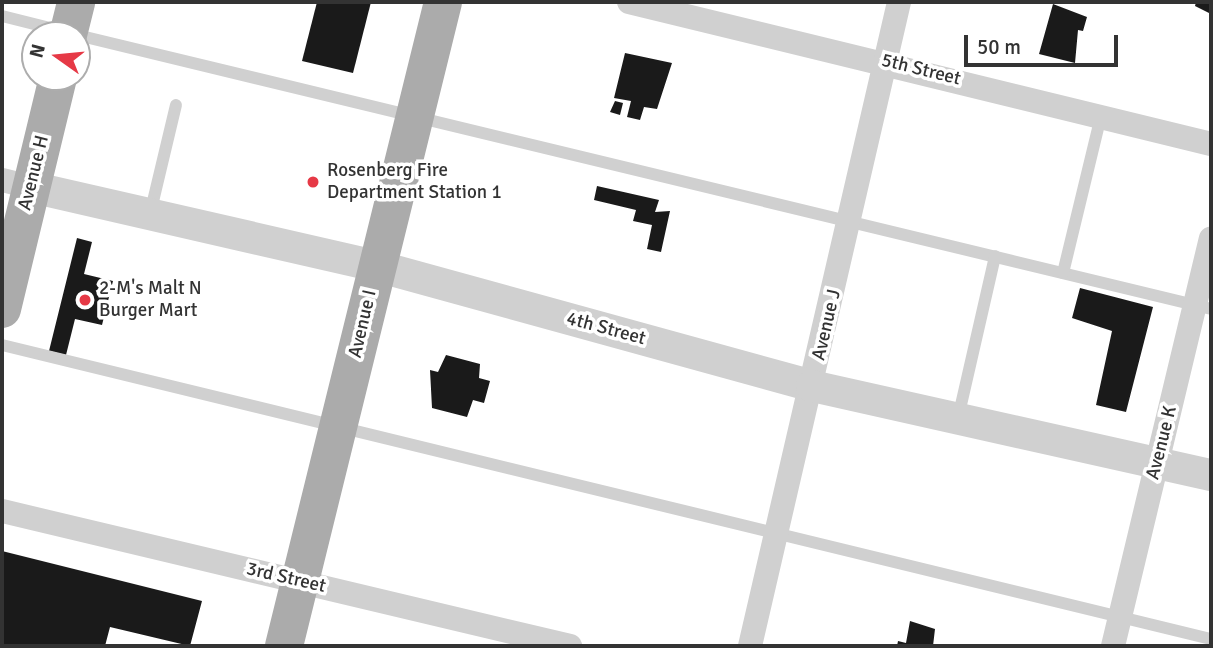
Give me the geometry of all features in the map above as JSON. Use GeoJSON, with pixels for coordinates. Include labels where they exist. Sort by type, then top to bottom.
{"type":"FeatureCollection","features":[{"type":"Feature","properties":{"kind":"main road","name":"Avenue I"},"geometry":{"type":"LineString","coordinates":[[284,646],[443,2]]}},
{"type":"Feature","properties":{"kind":"main road","name":"Avenue H"},"geometry":{"type":"LineString","coordinates":[[2,309],[16,184],[53,91]]}},
{"type":"Feature","properties":{"kind":"street","name":"5th Street"},"geometry":{"type":"LineString","coordinates":[[629,2],[885,61],[1211,144]]}},
{"type":"Feature","properties":{"kind":"street","name":"Avenue J"},"geometry":{"type":"LineString","coordinates":[[750,646],[852,221],[899,2]]}},
{"type":"Feature","properties":{"kind":"street","name":"4th Street"},"geometry":{"type":"LineString","coordinates":[[16,184],[377,267],[813,386],[1211,475]]}},
{"type":"Feature","properties":{"kind":"street","name":"Avenue K"},"geometry":{"type":"LineString","coordinates":[[1113,646],[1157,462],[1203,307],[1211,239]]}},
{"type":"Feature","properties":{"kind":"street","name":"3rd Street"},"geometry":{"type":"LineString","coordinates":[[2,512],[570,646]]}},
{"type":"Feature","properties":{"kind":"lane"},"geometry":{"type":"LineString","coordinates":[[2,16],[32,21]]}},
{"type":"Feature","properties":{"kind":"lane"},"geometry":{"type":"LineString","coordinates":[[91,33],[414,120],[852,221],[1203,307]]}},
{"type":"Feature","properties":{"kind":"lane"},"geometry":{"type":"LineString","coordinates":[[150,215],[176,105]]}},
{"type":"Feature","properties":{"kind":"lane"},"geometry":{"type":"LineString","coordinates":[[1063,273],[1101,116]]}},
{"type":"Feature","properties":{"kind":"lane"},"geometry":{"type":"LineString","coordinates":[[958,418],[995,256]]}},
{"type":"Feature","properties":{"kind":"lane"},"geometry":{"type":"LineString","coordinates":[[2,345],[777,536],[1211,639]]}},
{"type":"Feature","properties":{"kind":"building"},"geometry":{"type":"Polygon","coordinates":[[[317,2],[371,2],[353,73],[302,61],[317,2]]]}},
{"type":"Feature","properties":{"kind":"building"},"geometry":{"type":"Polygon","coordinates":[[[1196,2],[1211,2],[1211,14],[1195,6],[1196,2]]]}},
{"type":"Feature","properties":{"kind":"building"},"geometry":{"type":"Polygon","coordinates":[[[1053,4],[1087,17],[1083,31],[1078,30],[1075,63],[1039,54],[1053,4]]]}},
{"type":"Feature","properties":{"kind":"building"},"geometry":{"type":"Polygon","coordinates":[[[625,53],[672,63],[657,109],[644,107],[640,120],[627,117],[631,101],[614,98],[625,53]]]}},
{"type":"Feature","properties":{"kind":"building"},"geometry":{"type":"Polygon","coordinates":[[[615,101],[623,103],[620,115],[610,112],[615,101]]]}},
{"type":"Feature","properties":{"kind":"building"},"geometry":{"type":"Polygon","coordinates":[[[597,186],[659,200],[655,212],[670,211],[661,252],[647,249],[652,225],[633,221],[636,210],[594,200],[597,186]]]}},
{"type":"Feature","properties":{"kind":"building","name":"2-M's Malt N Burger Mart"},"geometry":{"type":"Polygon","coordinates":[[[77,238],[92,242],[84,274],[113,281],[102,325],[75,319],[66,355],[49,351],[77,238]]]}},
{"type":"Feature","properties":{"kind":"building"},"geometry":{"type":"Polygon","coordinates":[[[1080,288],[1153,307],[1126,412],[1096,405],[1112,331],[1072,318],[1080,288]]]}},
{"type":"Feature","properties":{"kind":"building"},"geometry":{"type":"Polygon","coordinates":[[[446,355],[480,364],[479,378],[490,381],[484,403],[473,400],[467,417],[432,408],[430,370],[438,372],[446,355]]]}},
{"type":"Feature","properties":{"kind":"building"},"geometry":{"type":"Polygon","coordinates":[[[2,551],[202,601],[190,646],[110,627],[105,646],[2,646],[2,551]]]}},
{"type":"Feature","properties":{"kind":"building"},"geometry":{"type":"Polygon","coordinates":[[[910,621],[935,629],[933,646],[897,646],[898,641],[906,643],[910,621]]]}},
{"type":"Feature","properties":{"kind":"place","name":"Rosenberg Fire Department Station 1"},"geometry":{"type":"Point","coordinates":[313,182]}},
{"type":"Feature","properties":{"kind":"place","name":"2-M's Malt N Burger Mart"},"geometry":{"type":"Point","coordinates":[85,300]}}]}
